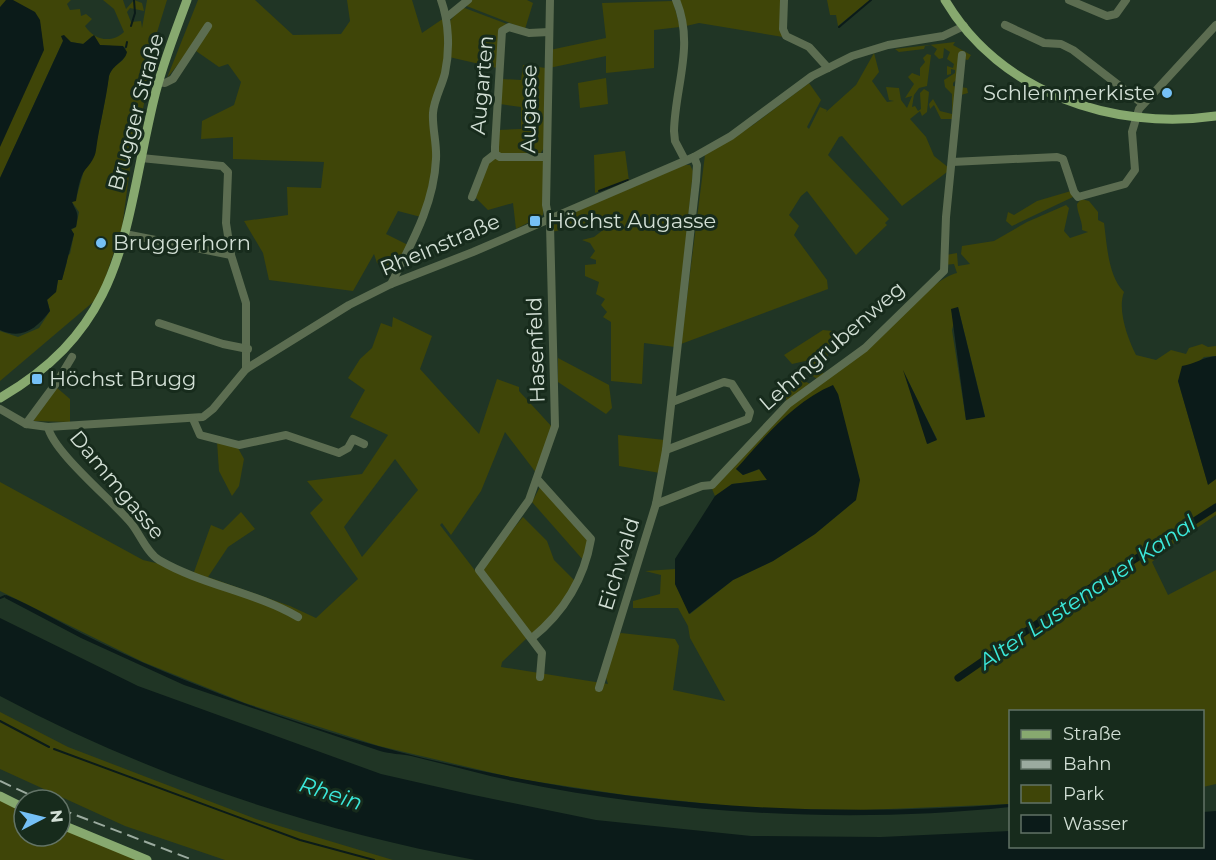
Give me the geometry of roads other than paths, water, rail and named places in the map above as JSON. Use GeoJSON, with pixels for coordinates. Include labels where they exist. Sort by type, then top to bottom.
{"type":"FeatureCollection","features":[{"type":"Feature","properties":{"kind":"main road","name":"Brugger Straße"},"geometry":{"type":"LineString","coordinates":[[0,398],[41,372],[85,326],[108,287],[124,234],[158,82],[187,0]]}},
{"type":"Feature","properties":{"kind":"main road"},"geometry":{"type":"LineString","coordinates":[[945,0],[964,26],[1002,63],[1044,90],[1082,106],[1136,119],[1166,121],[1216,116]]}},
{"type":"Feature","properties":{"kind":"main road"},"geometry":{"type":"LineString","coordinates":[[72,829],[147,860]]}},
{"type":"Feature","properties":{"kind":"street"},"geometry":{"type":"LineString","coordinates":[[391,284],[419,228],[433,184],[436,150],[433,112],[445,73],[447,17],[441,0]]}},
{"type":"Feature","properties":{"kind":"street"},"geometry":{"type":"LineString","coordinates":[[447,17],[468,0]]}},
{"type":"Feature","properties":{"kind":"street","name":"Augasse"},"geometry":{"type":"LineString","coordinates":[[548,218],[546,157],[550,0]]}},
{"type":"Feature","properties":{"kind":"street"},"geometry":{"type":"LineString","coordinates":[[676,0],[683,25],[685,53],[674,131],[675,141],[685,160]]}},
{"type":"Feature","properties":{"kind":"street"},"geometry":{"type":"LineString","coordinates":[[784,0],[783,29],[786,36],[809,47],[828,68]]}},
{"type":"Feature","properties":{"kind":"street"},"geometry":{"type":"LineString","coordinates":[[1070,0],[1107,16],[1116,14],[1126,0]]}},
{"type":"Feature","properties":{"kind":"street"},"geometry":{"type":"LineString","coordinates":[[1005,25],[1044,43],[1061,44],[1073,50],[1143,104]]}},
{"type":"Feature","properties":{"kind":"street"},"geometry":{"type":"LineString","coordinates":[[962,55],[952,162],[1057,157],[1063,159],[1074,192],[1078,197],[1125,184],[1134,176],[1132,132],[1143,104],[1216,25]]}},
{"type":"Feature","properties":{"kind":"street"},"geometry":{"type":"LineString","coordinates":[[158,82],[165,83],[173,79],[208,26]]}},
{"type":"Feature","properties":{"kind":"street","name":"Rheinstraße"},"geometry":{"type":"LineString","coordinates":[[0,410],[26,424],[48,427],[203,417],[213,409],[246,369],[349,305],[391,284],[473,252],[694,157],[730,136],[828,68],[869,50],[943,36],[964,26]]}},
{"type":"Feature","properties":{"kind":"street","name":"Augarten"},"geometry":{"type":"LineString","coordinates":[[472,197],[486,161],[495,154],[502,31],[509,27],[529,33],[549,32]]}},
{"type":"Feature","properties":{"kind":"street","name":"Augarten"},"geometry":{"type":"LineString","coordinates":[[495,154],[500,157],[546,157]]}},
{"type":"Feature","properties":{"kind":"street","name":"Eichwald"},"geometry":{"type":"LineString","coordinates":[[599,688],[656,504],[666,450],[696,181],[697,165],[694,157]]}},
{"type":"Feature","properties":{"kind":"street"},"geometry":{"type":"LineString","coordinates":[[141,158],[225,167],[228,172],[225,214],[231,255],[246,303],[248,349],[246,369]]}},
{"type":"Feature","properties":{"kind":"street","name":"Lehmgrubenweg"},"geometry":{"type":"LineString","coordinates":[[656,504],[702,486],[712,485],[788,404],[864,348],[944,271],[952,162]]}},
{"type":"Feature","properties":{"kind":"street","name":"Hasenfeld"},"geometry":{"type":"LineString","coordinates":[[540,677],[543,653],[479,570],[530,500],[555,426],[548,218]]}},
{"type":"Feature","properties":{"kind":"street"},"geometry":{"type":"LineString","coordinates":[[124,234],[231,255]]}},
{"type":"Feature","properties":{"kind":"street"},"geometry":{"type":"LineString","coordinates":[[159,323],[223,345],[248,349]]}},
{"type":"Feature","properties":{"kind":"street"},"geometry":{"type":"LineString","coordinates":[[26,424],[72,357]]}},
{"type":"Feature","properties":{"kind":"street"},"geometry":{"type":"LineString","coordinates":[[666,450],[748,419],[750,412],[732,384],[724,382],[672,402]]}},
{"type":"Feature","properties":{"kind":"street"},"geometry":{"type":"LineString","coordinates":[[193,419],[200,435],[232,444],[246,444],[286,435],[339,453],[348,448],[353,439],[364,444]]}},
{"type":"Feature","properties":{"kind":"street","name":"Dammgasse"},"geometry":{"type":"LineString","coordinates":[[48,427],[49,433],[67,455],[131,523],[158,559],[298,617]]}},
{"type":"Feature","properties":{"kind":"street"},"geometry":{"type":"LineString","coordinates":[[532,638],[545,627],[577,585],[584,571],[591,539],[537,479]]}},
{"type":"Feature","properties":{"kind":"water"},"geometry":{"type":"Polygon","coordinates":[[[6,0],[13,0],[35,12],[40,20],[44,50],[0,147],[0,7],[6,0]]]}},
{"type":"Feature","properties":{"kind":"water"},"geometry":{"type":"Polygon","coordinates":[[[64,35],[71,42],[83,44],[94,35],[100,45],[123,46],[127,52],[109,76],[95,153],[82,176],[76,201],[72,202],[77,213],[77,222],[76,227],[71,229],[74,234],[62,280],[58,280],[56,292],[47,300],[50,311],[34,328],[22,333],[8,333],[0,330],[0,178],[63,41],[61,36],[64,35]]]}},
{"type":"Feature","properties":{"kind":"water"},"geometry":{"type":"Polygon","coordinates":[[[958,307],[985,417],[966,420],[951,309],[958,307]]]}},
{"type":"Feature","properties":{"kind":"water"},"geometry":{"type":"Polygon","coordinates":[[[1216,356],[1216,479],[1208,485],[1178,381],[1182,366],[1216,356]]]}},
{"type":"Feature","properties":{"kind":"water"},"geometry":{"type":"Polygon","coordinates":[[[903,370],[937,440],[927,444],[903,370]]]}},
{"type":"Feature","properties":{"kind":"water"},"geometry":{"type":"Polygon","coordinates":[[[833,385],[838,394],[860,480],[856,500],[815,534],[773,561],[733,580],[689,614],[675,584],[675,559],[715,496],[732,484],[767,480],[759,469],[743,475],[736,469],[757,445],[792,411],[818,392],[833,385]]]}},
{"type":"Feature","properties":{"kind":"water"},"geometry":{"type":"Polygon","coordinates":[[[6,595],[26,604],[124,654],[183,680],[244,703],[336,734],[430,760],[526,780],[622,795],[719,805],[816,809],[913,809],[1009,804],[1009,807],[886,815],[760,813],[635,801],[513,781],[411,756],[380,751],[184,685],[81,638],[5,598],[6,595]]]}},
{"type":"Feature","properties":{"kind":"water","name":"Rhein"},"geometry":{"type":"Polygon","coordinates":[[[0,618],[138,686],[381,774],[596,820],[751,836],[881,837],[1009,831],[1009,848],[1204,848],[1204,812],[1216,811],[1216,860],[475,860],[352,832],[231,796],[114,751],[0,696],[0,618]]]}},
{"type":"Feature","properties":{"kind":"waterway"},"geometry":{"type":"LineString","coordinates":[[131,26],[135,13],[134,0]]}},
{"type":"Feature","properties":{"kind":"waterway"},"geometry":{"type":"LineString","coordinates":[[839,27],[871,0]]}},
{"type":"Feature","properties":{"kind":"waterway"},"geometry":{"type":"LineString","coordinates":[[126,47],[127,42]]}},
{"type":"Feature","properties":{"kind":"waterway"},"geometry":{"type":"LineString","coordinates":[[599,191],[628,180]]}},
{"type":"Feature","properties":{"kind":"waterway","name":"Alter Lustenauer Kanal"},"geometry":{"type":"LineString","coordinates":[[958,678],[1070,601],[1216,507]]}},
{"type":"Feature","properties":{"kind":"waterway"},"geometry":{"type":"LineString","coordinates":[[0,598],[5,596]]}},
{"type":"Feature","properties":{"kind":"waterway"},"geometry":{"type":"LineString","coordinates":[[0,721],[49,747]]}},
{"type":"Feature","properties":{"kind":"waterway"},"geometry":{"type":"LineString","coordinates":[[54,749],[300,840],[374,860]]}},
{"type":"Feature","properties":{"kind":"railway"},"geometry":{"type":"LineString","coordinates":[[0,781],[15,788]]}},
{"type":"Feature","properties":{"kind":"railway"},"geometry":{"type":"LineString","coordinates":[[72,814],[193,860]]}},
{"type":"Feature","properties":{"kind":"place","name":"Schlemmerkiste"},"geometry":{"type":"Point","coordinates":[1167,93]}},
{"type":"Feature","properties":{"kind":"place","name":"Höchst Augasse"},"geometry":{"type":"Point","coordinates":[535,221]}},
{"type":"Feature","properties":{"kind":"place","name":"Bruggerhorn"},"geometry":{"type":"Point","coordinates":[101,243]}},
{"type":"Feature","properties":{"kind":"place","name":"Höchst Brugg"},"geometry":{"type":"Point","coordinates":[37,379]}}]}
